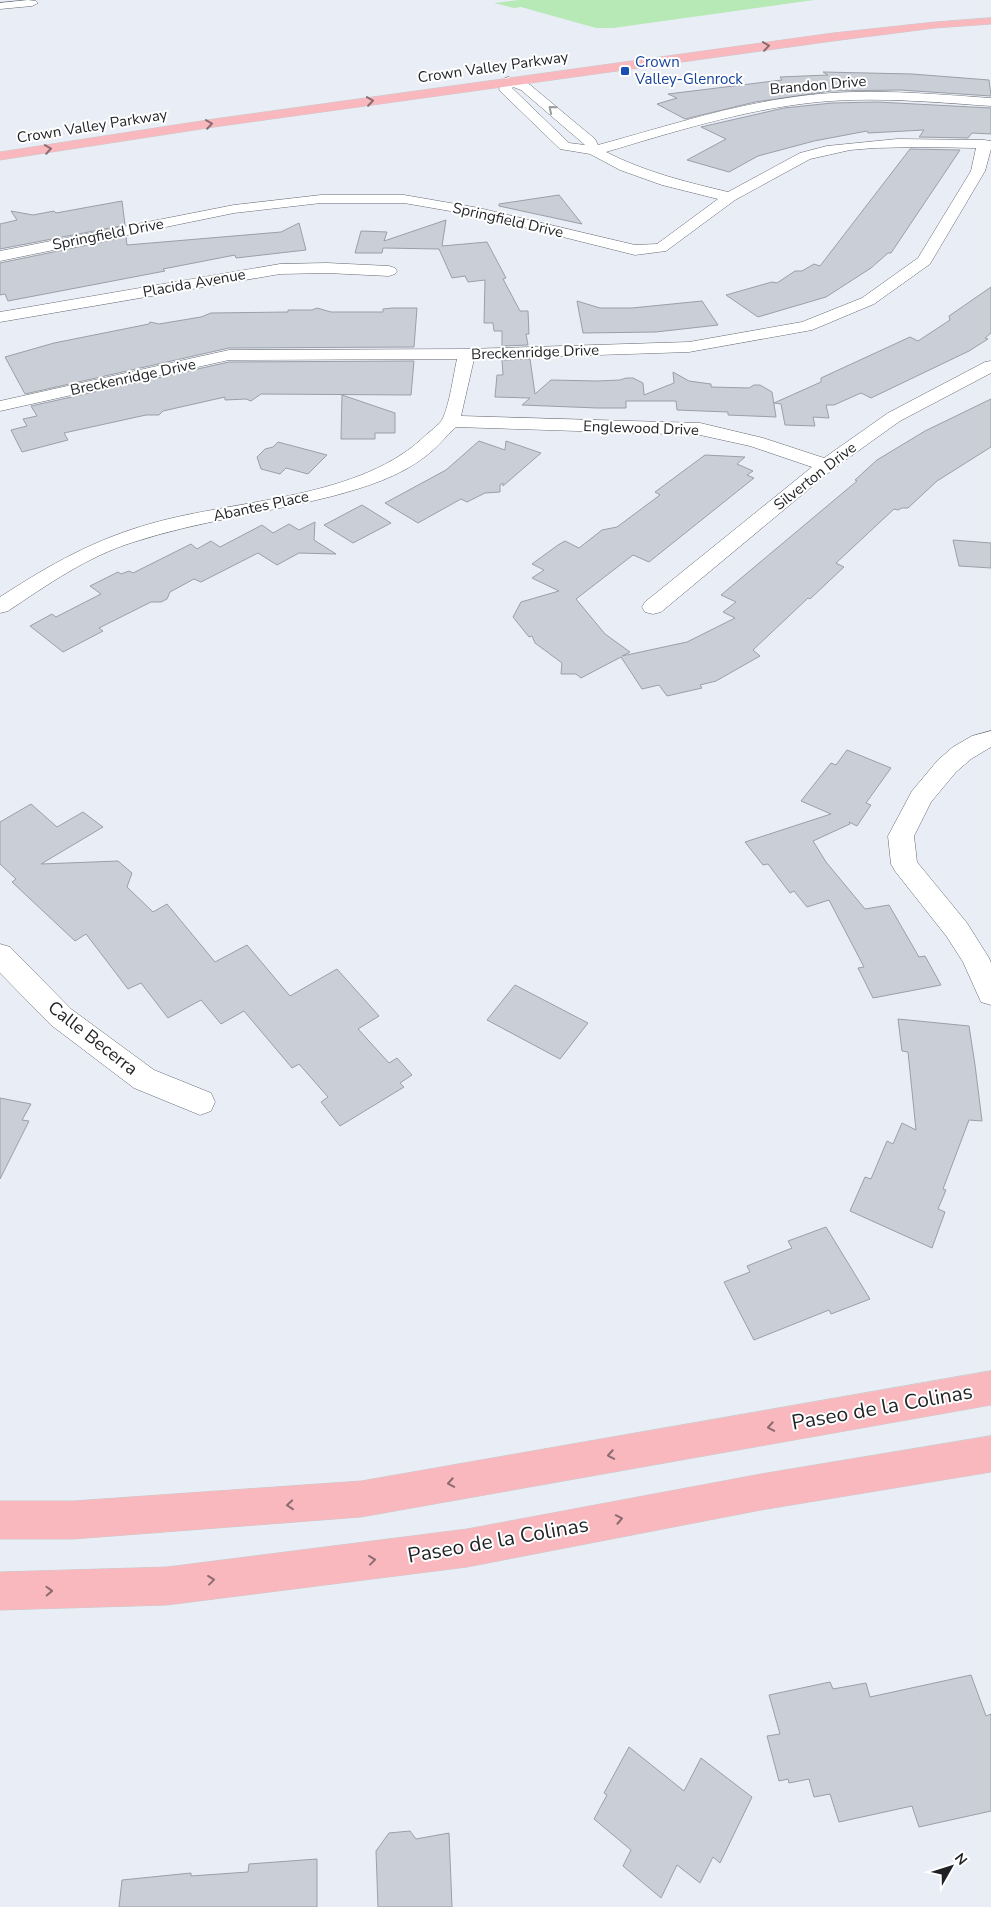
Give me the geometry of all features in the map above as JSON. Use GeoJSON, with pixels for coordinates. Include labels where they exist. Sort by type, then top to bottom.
{"type":"FeatureCollection","features":[{"type":"Feature","properties":{"kind":"main road","name":"Crown Valley Parkway"},"geometry":{"type":"LineString","coordinates":[[167,117],[877,21],[991,12]]}},
{"type":"Feature","properties":{"kind":"main road","name":"Crown Valley Parkway"},"geometry":{"type":"LineString","coordinates":[[0,156],[509,81],[832,36],[991,21]]}},
{"type":"Feature","properties":{"kind":"main road"},"geometry":{"type":"LineString","coordinates":[[435,81],[448,83],[496,78],[509,81],[511,76],[523,73],[640,56],[645,51]]}},
{"type":"Feature","properties":{"kind":"main road","name":"Crown Valley Parkway"},"geometry":{"type":"LineString","coordinates":[[0,143],[29,138]]}},
{"type":"Feature","properties":{"kind":"main road","name":"Paseo de la Colinas"},"geometry":{"type":"LineString","coordinates":[[0,1520],[92,1519],[361,1499],[991,1388]]}},
{"type":"Feature","properties":{"kind":"main road","name":"Paseo de la Colinas"},"geometry":{"type":"LineString","coordinates":[[0,1591],[167,1586],[467,1548],[761,1492],[991,1454]]}},
{"type":"Feature","properties":{"kind":"street"},"geometry":{"type":"LineString","coordinates":[[0,6],[32,3]]}},
{"type":"Feature","properties":{"kind":"street"},"geometry":{"type":"LineString","coordinates":[[594,152],[590,142],[570,124],[525,87],[509,81],[505,89],[565,146],[594,152],[625,167],[667,182],[730,197]]}},
{"type":"Feature","properties":{"kind":"street","name":"Brandon Drive"},"geometry":{"type":"LineString","coordinates":[[594,152],[742,109],[810,99],[897,96],[991,102]]}},
{"type":"Feature","properties":{"kind":"street"},"geometry":{"type":"LineString","coordinates":[[545,128],[570,124]]}},
{"type":"Feature","properties":{"kind":"street","name":"Springfield Drive"},"geometry":{"type":"LineString","coordinates":[[0,256],[234,209],[321,199],[404,199],[479,212],[635,250],[661,248],[730,197],[805,156],[818,152],[869,144],[904,142],[988,145]]}},
{"type":"Feature","properties":{"kind":"street","name":"Breckenridge Drive"},"geometry":{"type":"LineString","coordinates":[[0,406],[229,355],[467,354],[689,347],[806,326],[868,301],[924,261],[978,171],[988,145]]}},
{"type":"Feature","properties":{"kind":"street"},"geometry":{"type":"LineString","coordinates":[[404,199],[416,184]]}},
{"type":"Feature","properties":{"kind":"street","name":"Placida Avenue"},"geometry":{"type":"LineString","coordinates":[[0,317],[280,269],[328,268],[389,271]]}},
{"type":"Feature","properties":{"kind":"street"},"geometry":{"type":"LineString","coordinates":[[452,421],[467,354]]}},
{"type":"Feature","properties":{"kind":"street","name":"Silverton Drive"},"geometry":{"type":"LineString","coordinates":[[653,607],[826,465],[894,417],[991,366]]}},
{"type":"Feature","properties":{"kind":"street","name":"Englewood Drive"},"geometry":{"type":"LineString","coordinates":[[452,421],[700,429],[756,442],[826,465]]}},
{"type":"Feature","properties":{"kind":"street","name":"Abantes Place"},"geometry":{"type":"LineString","coordinates":[[0,606],[61,567],[124,538],[161,527],[291,501],[359,483],[391,470],[420,452],[452,421]]}},
{"type":"Feature","properties":{"kind":"street"},"geometry":{"type":"LineString","coordinates":[[991,738],[980,742],[947,766],[922,797],[901,836],[904,864],[957,930],[975,958],[991,994]]}},
{"type":"Feature","properties":{"kind":"street","name":"Calle Becerra"},"geometry":{"type":"LineString","coordinates":[[0,955],[61,1017],[144,1079],[200,1102]]}},
{"type":"Feature","properties":{"kind":"green space"},"geometry":{"type":"Polygon","coordinates":[[[519,0],[814,0],[613,28],[596,28],[521,7],[514,8],[494,3],[519,0]]]}},
{"type":"Feature","properties":{"kind":"building"},"geometry":{"type":"Polygon","coordinates":[[[823,72],[912,74],[989,80],[991,96],[900,90],[831,91],[755,102],[685,119],[657,104],[677,98],[668,94],[782,80],[780,77],[828,75],[823,72]]]}},
{"type":"Feature","properties":{"kind":"building"},"geometry":{"type":"Polygon","coordinates":[[[877,102],[991,108],[991,134],[972,133],[968,138],[919,137],[924,130],[868,133],[867,131],[814,141],[758,156],[729,172],[687,160],[726,139],[701,127],[784,108],[832,103],[877,102]]]}},
{"type":"Feature","properties":{"kind":"building"},"geometry":{"type":"Polygon","coordinates":[[[910,149],[960,150],[891,253],[888,253],[871,268],[826,297],[758,317],[726,295],[772,282],[777,283],[795,271],[802,271],[814,264],[820,266],[910,149]]]}},
{"type":"Feature","properties":{"kind":"building"},"geometry":{"type":"Polygon","coordinates":[[[559,195],[582,224],[499,206],[499,204],[559,195]]]}},
{"type":"Feature","properties":{"kind":"building"},"geometry":{"type":"Polygon","coordinates":[[[122,201],[125,225],[0,249],[0,224],[17,220],[11,211],[33,215],[54,211],[56,213],[122,201]]]}},
{"type":"Feature","properties":{"kind":"building"},"geometry":{"type":"Polygon","coordinates":[[[446,220],[442,246],[487,242],[506,278],[503,279],[520,311],[528,311],[529,334],[526,334],[528,345],[502,346],[502,331],[494,331],[493,323],[484,323],[485,280],[468,282],[465,276],[452,278],[439,249],[383,248],[382,253],[355,253],[361,231],[387,232],[384,241],[446,220]]]}},
{"type":"Feature","properties":{"kind":"building"},"geometry":{"type":"Polygon","coordinates":[[[299,223],[306,250],[236,258],[235,255],[163,269],[165,271],[8,301],[5,294],[0,295],[0,263],[126,237],[127,245],[281,232],[299,223]]]}},
{"type":"Feature","properties":{"kind":"building"},"geometry":{"type":"Polygon","coordinates":[[[991,287],[991,333],[985,338],[988,339],[969,351],[871,398],[861,393],[834,405],[826,405],[829,418],[813,417],[815,426],[785,425],[781,404],[774,403],[821,382],[821,378],[910,337],[918,341],[950,320],[949,316],[991,287]]]}},
{"type":"Feature","properties":{"kind":"building"},"geometry":{"type":"Polygon","coordinates":[[[577,301],[600,308],[632,308],[702,301],[718,325],[656,332],[583,333],[577,301]]]}},
{"type":"Feature","properties":{"kind":"building"},"geometry":{"type":"Polygon","coordinates":[[[317,308],[331,312],[383,312],[383,309],[417,308],[414,347],[229,348],[25,394],[5,357],[54,343],[149,324],[150,322],[159,324],[201,317],[211,313],[288,312],[288,310],[312,310],[317,308]]]}},
{"type":"Feature","properties":{"kind":"building"},"geometry":{"type":"Polygon","coordinates":[[[530,359],[535,394],[551,380],[597,381],[633,378],[643,383],[644,395],[674,383],[673,372],[689,381],[711,384],[711,387],[749,388],[754,385],[760,385],[772,392],[776,417],[728,415],[728,412],[677,410],[676,401],[626,401],[626,408],[597,408],[522,405],[530,398],[495,397],[497,375],[503,375],[502,360],[530,359]]]}},
{"type":"Feature","properties":{"kind":"building"},"geometry":{"type":"Polygon","coordinates":[[[414,361],[411,395],[261,394],[251,401],[246,399],[225,400],[225,397],[163,411],[159,415],[146,415],[64,433],[68,440],[22,452],[11,430],[27,426],[23,419],[37,416],[31,406],[229,362],[414,361]]]}},
{"type":"Feature","properties":{"kind":"building"},"geometry":{"type":"Polygon","coordinates":[[[342,395],[395,413],[395,433],[375,433],[375,439],[341,439],[342,395]]]}},
{"type":"Feature","properties":{"kind":"building"},"geometry":{"type":"Polygon","coordinates":[[[991,399],[991,447],[937,481],[908,508],[894,509],[836,563],[844,567],[753,650],[760,656],[716,681],[700,685],[702,688],[667,696],[659,685],[642,689],[621,657],[581,678],[576,674],[561,674],[562,663],[535,643],[532,636],[529,637],[513,617],[521,602],[559,591],[532,578],[544,570],[532,564],[558,545],[565,541],[579,548],[602,530],[617,527],[660,495],[655,492],[705,455],[745,457],[737,464],[753,471],[747,475],[754,478],[649,562],[633,555],[576,599],[605,634],[630,652],[622,656],[687,642],[735,618],[723,612],[736,602],[721,595],[857,481],[855,480],[877,460],[925,431],[991,399]]]}},
{"type":"Feature","properties":{"kind":"building"},"geometry":{"type":"Polygon","coordinates":[[[479,441],[505,450],[506,441],[541,453],[503,486],[503,483],[500,485],[500,492],[485,493],[467,502],[461,499],[418,523],[385,503],[446,470],[479,441]]]}},
{"type":"Feature","properties":{"kind":"building"},"geometry":{"type":"Polygon","coordinates":[[[278,442],[327,455],[308,474],[286,468],[280,474],[261,469],[257,457],[265,449],[273,447],[278,442]]]}},
{"type":"Feature","properties":{"kind":"building"},"geometry":{"type":"Polygon","coordinates":[[[362,505],[391,523],[353,543],[324,525],[362,505]]]}},
{"type":"Feature","properties":{"kind":"building"},"geometry":{"type":"Polygon","coordinates":[[[315,522],[314,540],[336,554],[299,553],[277,565],[258,553],[201,582],[194,579],[170,592],[167,599],[161,602],[151,602],[99,628],[103,631],[63,652],[30,626],[52,614],[56,617],[101,594],[90,586],[118,572],[121,574],[129,571],[133,573],[191,544],[197,549],[211,541],[220,547],[262,525],[273,533],[289,524],[299,530],[315,522]]]}},
{"type":"Feature","properties":{"kind":"building"},"geometry":{"type":"Polygon","coordinates":[[[953,540],[991,543],[991,568],[959,566],[953,540]]]}},
{"type":"Feature","properties":{"kind":"building"},"geometry":{"type":"Polygon","coordinates":[[[847,750],[891,768],[866,803],[871,805],[857,826],[849,822],[850,824],[813,841],[826,862],[865,909],[889,905],[919,957],[925,956],[941,985],[873,998],[858,968],[864,967],[829,900],[807,907],[794,891],[790,893],[768,864],[763,865],[745,842],[831,814],[801,801],[831,763],[836,765],[847,750]]]}},
{"type":"Feature","properties":{"kind":"building"},"geometry":{"type":"Polygon","coordinates":[[[31,804],[57,827],[83,812],[103,827],[41,864],[118,861],[132,873],[127,887],[153,912],[167,904],[215,962],[247,945],[290,996],[337,969],[379,1016],[358,1029],[389,1063],[397,1058],[412,1075],[400,1083],[404,1087],[340,1126],[321,1102],[328,1097],[299,1064],[292,1068],[244,1011],[221,1024],[201,1000],[168,1018],[141,983],[128,989],[86,934],[75,941],[12,882],[16,879],[0,864],[0,822],[31,804]]]}},
{"type":"Feature","properties":{"kind":"building"},"geometry":{"type":"Polygon","coordinates":[[[515,985],[588,1023],[560,1059],[487,1020],[515,985]]]}},
{"type":"Feature","properties":{"kind":"building"},"geometry":{"type":"Polygon","coordinates":[[[898,1019],[969,1026],[975,1065],[982,1121],[969,1120],[943,1189],[946,1190],[938,1209],[945,1212],[932,1248],[850,1211],[865,1177],[871,1179],[887,1141],[893,1144],[902,1123],[916,1130],[908,1052],[902,1051],[898,1019]]]}},
{"type":"Feature","properties":{"kind":"building"},"geometry":{"type":"Polygon","coordinates":[[[0,1098],[31,1104],[22,1120],[29,1121],[0,1179],[0,1098]]]}},
{"type":"Feature","properties":{"kind":"building"},"geometry":{"type":"Polygon","coordinates":[[[826,1227],[870,1299],[831,1314],[829,1310],[754,1340],[724,1282],[750,1272],[747,1266],[792,1248],[788,1241],[826,1227]]]}},
{"type":"Feature","properties":{"kind":"building"},"geometry":{"type":"Polygon","coordinates":[[[971,1675],[986,1716],[991,1714],[991,1811],[919,1827],[912,1806],[839,1822],[830,1794],[814,1797],[809,1779],[789,1783],[788,1779],[779,1781],[767,1736],[780,1734],[769,1695],[830,1682],[833,1689],[866,1683],[870,1697],[971,1675]]]}},
{"type":"Feature","properties":{"kind":"building"},"geometry":{"type":"Polygon","coordinates":[[[629,1747],[684,1791],[701,1758],[752,1797],[720,1863],[713,1857],[700,1883],[677,1865],[661,1898],[623,1866],[631,1850],[594,1819],[607,1795],[604,1793],[629,1747]]]}},
{"type":"Feature","properties":{"kind":"building"},"geometry":{"type":"Polygon","coordinates":[[[410,1831],[416,1839],[449,1833],[452,1907],[378,1907],[376,1851],[389,1833],[410,1831]]]}},
{"type":"Feature","properties":{"kind":"building"},"geometry":{"type":"Polygon","coordinates":[[[317,1859],[317,1907],[119,1907],[122,1880],[191,1873],[191,1876],[248,1872],[249,1864],[317,1859]]]}},
{"type":"Feature","properties":{"kind":"place","name":"Crown Valley-Glenrock"},"geometry":{"type":"Point","coordinates":[625,71]}}]}
